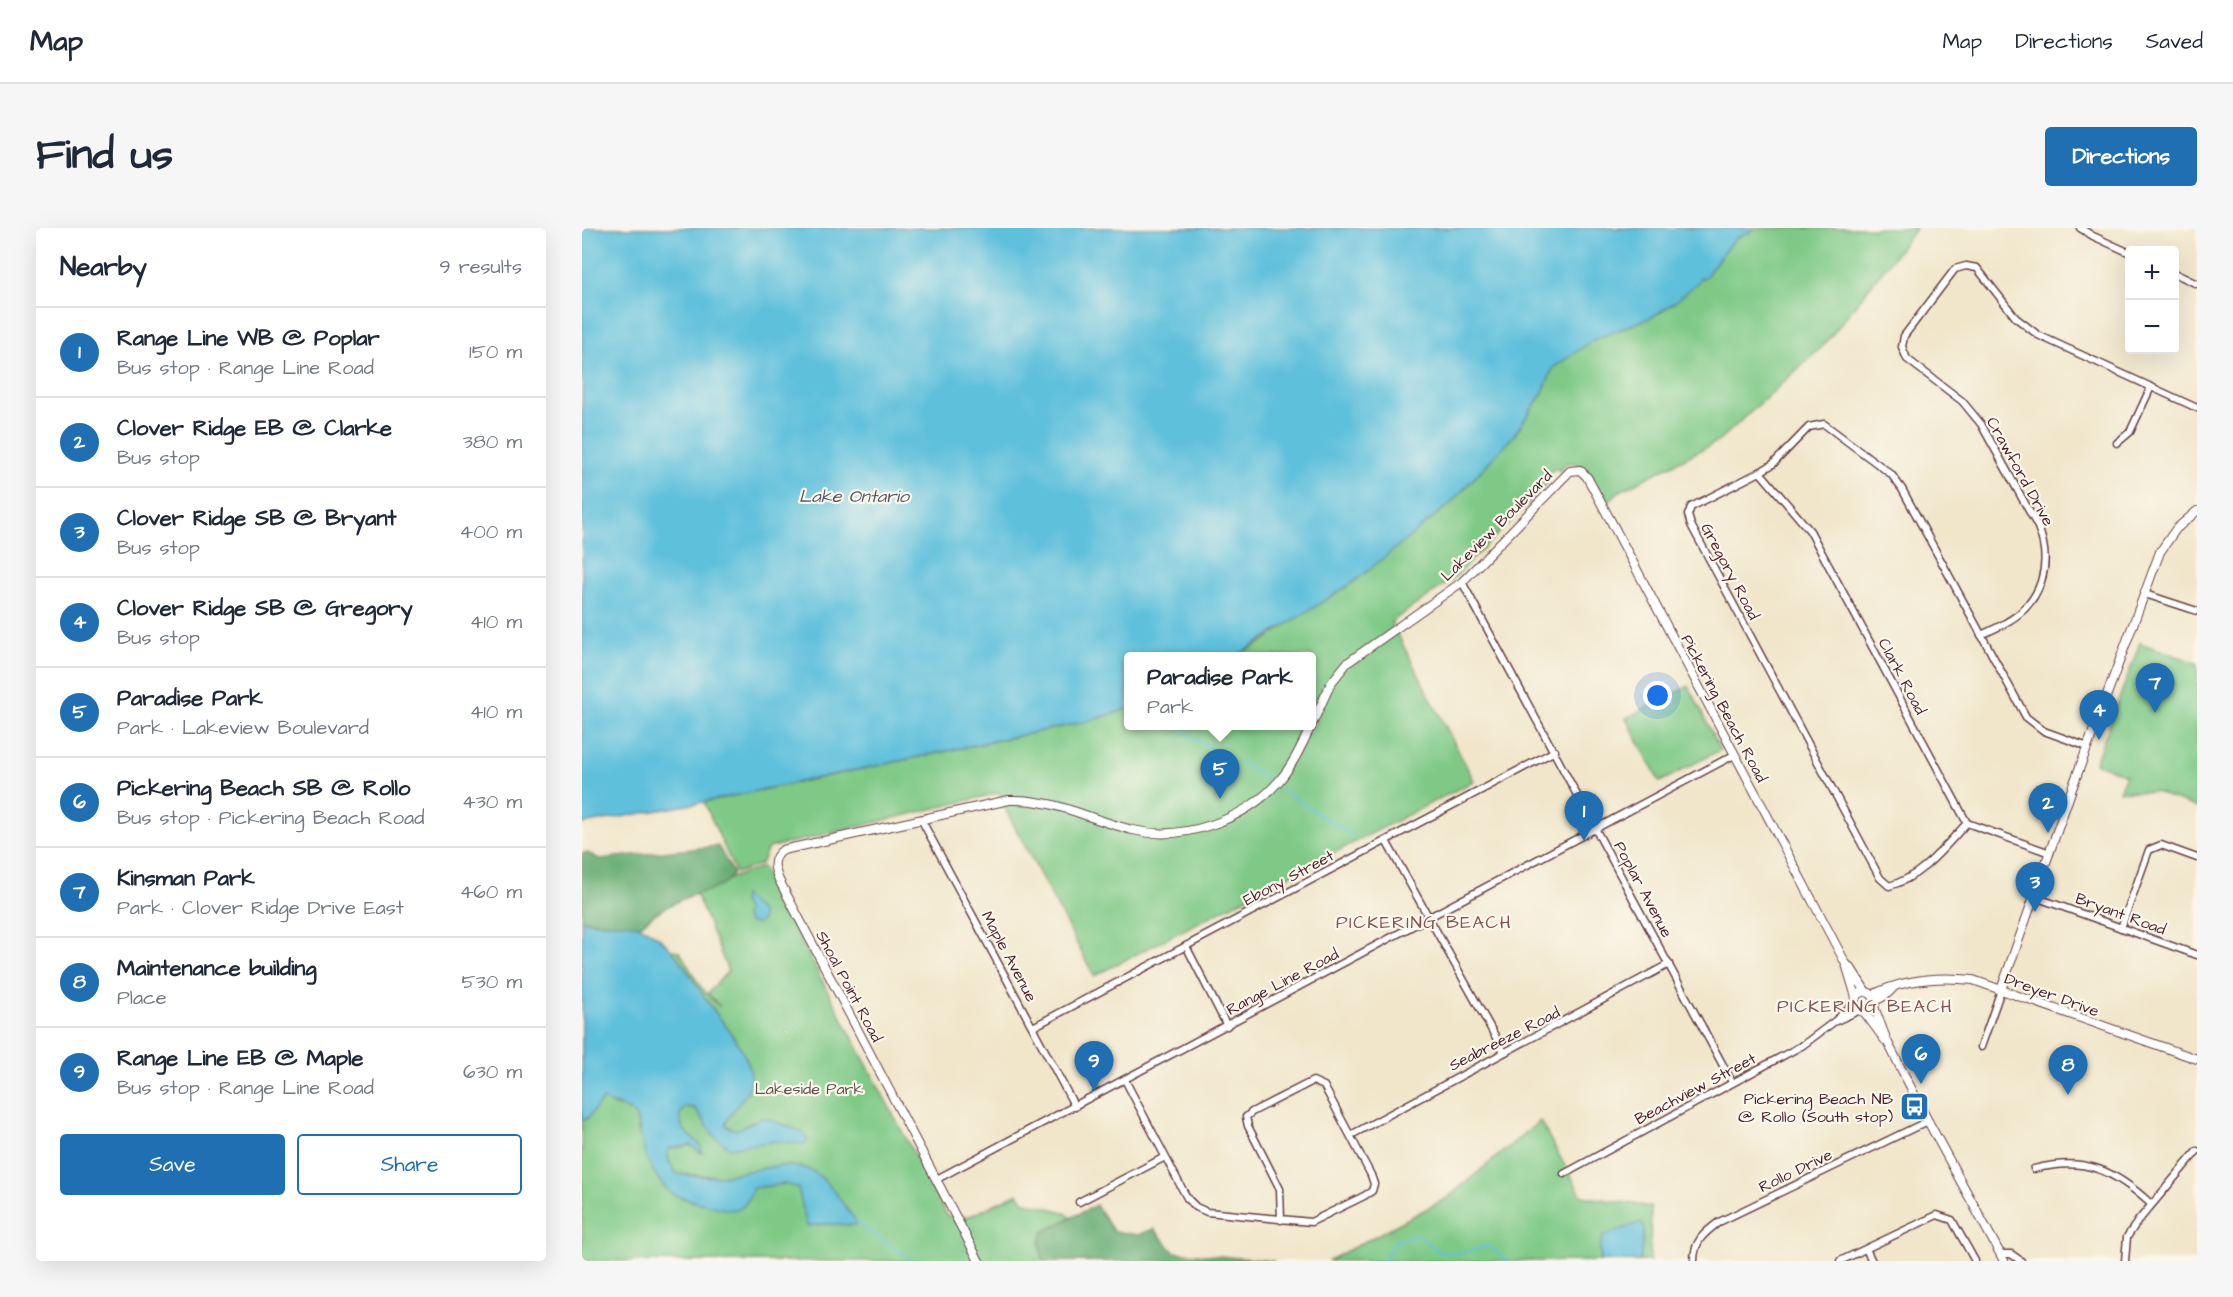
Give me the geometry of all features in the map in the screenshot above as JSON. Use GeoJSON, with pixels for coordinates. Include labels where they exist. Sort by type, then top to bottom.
{"type":"FeatureCollection","features":[{"type":"Feature","properties":{"kind":"street"},"geometry":{"type":"LineString","coordinates":[[2080,228],[2093,237],[2125,251]]}},
{"type":"Feature","properties":{"kind":"street","name":"Crawford Drive"},"geometry":{"type":"LineString","coordinates":[[1981,635],[2008,622],[2024,609],[2037,592],[2046,560],[2042,539],[1981,424],[1962,401],[1907,359],[1902,347],[1904,336],[1955,269],[1966,266],[1977,268],[2016,318],[2038,334],[2197,408]]}},
{"type":"Feature","properties":{"kind":"street"},"geometry":{"type":"LineString","coordinates":[[2179,275],[2197,284]]}},
{"type":"Feature","properties":{"kind":"street"},"geometry":{"type":"LineString","coordinates":[[2117,442],[2130,432],[2151,387]]}},
{"type":"Feature","properties":{"kind":"street","name":"Gregory Road"},"geometry":{"type":"LineString","coordinates":[[1967,823],[1925,867],[1903,882],[1889,886],[1880,878],[1688,515],[1691,507],[1773,464],[1809,427],[1824,424],[1891,474],[1902,489],[2026,717],[2044,731],[2088,747]]}},
{"type":"Feature","properties":{"kind":"street","name":"Lakeview Boulevard"},"geometry":{"type":"LineString","coordinates":[[1316,714],[1331,683],[1347,663],[1462,582],[1570,471],[1575,469]]}},
{"type":"Feature","properties":{"kind":"street","name":"Pickering Beach Road"},"geometry":{"type":"LineString","coordinates":[[1575,469],[1580,470],[1587,477],[1846,964],[1858,1006],[1882,1038],[1887,1041]]}},
{"type":"Feature","properties":{"kind":"street","name":"Clark Road"},"geometry":{"type":"LineString","coordinates":[[1760,472],[1810,531],[1967,823]]}},
{"type":"Feature","properties":{"kind":"street"},"geometry":{"type":"LineString","coordinates":[[1981,1047],[2160,552],[2176,529],[2197,511]]}},
{"type":"Feature","properties":{"kind":"street","name":"Poplar Avenue"},"geometry":{"type":"LineString","coordinates":[[1462,582],[1732,1082]]}},
{"type":"Feature","properties":{"kind":"street"},"geometry":{"type":"LineString","coordinates":[[2145,594],[2197,611]]}},
{"type":"Feature","properties":{"kind":"street","name":"Lakeview Boulevard"},"geometry":{"type":"LineString","coordinates":[[921,819],[993,802],[1021,799],[1061,806],[1136,831],[1170,833],[1201,828],[1234,815],[1268,793],[1288,768],[1308,730]]}},
{"type":"Feature","properties":{"kind":"street","name":"Ebony Street"},"geometry":{"type":"LineString","coordinates":[[1033,1027],[1555,751]]}},
{"type":"Feature","properties":{"kind":"street","name":"Range Line Road"},"geometry":{"type":"LineString","coordinates":[[937,1179],[1734,755]]}},
{"type":"Feature","properties":{"kind":"street","name":"Maple Avenue"},"geometry":{"type":"LineString","coordinates":[[921,819],[1075,1107]]}},
{"type":"Feature","properties":{"kind":"street","name":"Shoal Point Road"},"geometry":{"type":"LineString","coordinates":[[921,819],[783,850],[774,864],[801,921],[979,1261]]}},
{"type":"Feature","properties":{"kind":"street"},"geometry":{"type":"LineString","coordinates":[[1967,823],[2050,853]]}},
{"type":"Feature","properties":{"kind":"street"},"geometry":{"type":"LineString","coordinates":[[1386,841],[1504,1052]]}},
{"type":"Feature","properties":{"kind":"street"},"geometry":{"type":"LineString","coordinates":[[2121,928],[2149,850],[2162,845],[2197,858]]}},
{"type":"Feature","properties":{"kind":"street","name":"Bryant Road"},"geometry":{"type":"LineString","coordinates":[[2035,897],[2197,955]]}},
{"type":"Feature","properties":{"kind":"street"},"geometry":{"type":"LineString","coordinates":[[1186,946],[1227,1026]]}},
{"type":"Feature","properties":{"kind":"street","name":"Seabreeze Road"},"geometry":{"type":"LineString","coordinates":[[1351,1135],[1669,964]]}},
{"type":"Feature","properties":{"kind":"street","name":"Pickering Beach Road"},"geometry":{"type":"LineString","coordinates":[[1846,964],[1872,999],[1887,1041],[2003,1258],[2011,1254],[2021,1261]]}},
{"type":"Feature","properties":{"kind":"street","name":"Dreyer Drive"},"geometry":{"type":"LineString","coordinates":[[1872,999],[1886,995],[1894,987],[1926,978],[1947,977],[1973,980],[2197,1059]]}},
{"type":"Feature","properties":{"kind":"street"},"geometry":{"type":"LineString","coordinates":[[1858,1006],[1872,999]]}},
{"type":"Feature","properties":{"kind":"street"},"geometry":{"type":"LineString","coordinates":[[1858,1006],[1872,999]]}},
{"type":"Feature","properties":{"kind":"street","name":"Beachview Street"},"geometry":{"type":"LineString","coordinates":[[1564,1174],[1803,1045],[1858,1006]]}},
{"type":"Feature","properties":{"kind":"street"},"geometry":{"type":"LineString","coordinates":[[1125,1080],[1187,1197],[1196,1207],[1207,1212],[1281,1220],[1311,1222],[1372,1191],[1374,1184],[1324,1086],[1313,1081],[1252,1112],[1246,1118],[1280,1189],[1281,1220]]}},
{"type":"Feature","properties":{"kind":"street","name":"Rollo Drive"},"geometry":{"type":"LineString","coordinates":[[1694,1261],[1697,1241],[1719,1222],[1928,1121]]}},
{"type":"Feature","properties":{"kind":"street"},"geometry":{"type":"LineString","coordinates":[[2125,1261],[2127,1237],[2151,1204],[2197,1151]]}},
{"type":"Feature","properties":{"kind":"street"},"geometry":{"type":"LineString","coordinates":[[1079,1202],[1165,1157]]}},
{"type":"Feature","properties":{"kind":"street"},"geometry":{"type":"LineString","coordinates":[[2034,1169],[2070,1163],[2088,1165],[2115,1175],[2151,1204]]}},
{"type":"Feature","properties":{"kind":"street"},"geometry":{"type":"LineString","coordinates":[[1840,1261],[1937,1215],[1952,1220],[1974,1261]]}},
{"type":"Feature","properties":{"kind":"street"},"geometry":{"type":"LineString","coordinates":[[1866,1249],[1872,1261]]}},
{"type":"Feature","properties":{"kind":"green space"},"geometry":{"type":"Polygon","coordinates":[[[1743,228],[1916,228],[1824,345],[1719,441],[1618,492],[1606,504],[1592,476],[1582,466],[1567,463],[1560,471],[1555,468],[1544,479],[1548,483],[1453,579],[1391,622],[1474,781],[1094,976],[1003,805],[999,793],[768,848],[761,864],[736,873],[704,802],[1089,721],[1124,710],[1124,730],[1316,730],[1316,652],[1244,652],[1264,641],[1450,504],[1514,435],[1542,394],[1553,368],[1584,339],[1661,312],[1743,228]]]}},
{"type":"Feature","properties":{"kind":"green space"},"geometry":{"type":"Polygon","coordinates":[[[2140,643],[2197,663],[2197,808],[2156,792],[2119,791],[2126,775],[2095,763],[2140,643]]]}},
{"type":"Feature","properties":{"kind":"green space"},"geometry":{"type":"Polygon","coordinates":[[[1689,686],[1720,750],[1660,782],[1626,718],[1689,686]]]}},
{"type":"Feature","properties":{"kind":"green space"},"geometry":{"type":"Polygon","coordinates":[[[718,846],[733,873],[721,886],[672,904],[640,926],[582,920],[582,853],[588,853],[599,859],[718,846]]]}},
{"type":"Feature","properties":{"kind":"green space","name":"Lakeside Park"},"geometry":{"type":"Polygon","coordinates":[[[762,867],[947,1216],[970,1216],[1018,1193],[1023,1201],[1064,1212],[1125,1261],[582,1261],[582,1112],[603,1098],[612,1105],[629,1109],[636,1116],[639,1135],[677,1181],[808,1184],[789,1165],[720,1176],[677,1174],[668,1156],[668,1149],[691,1145],[701,1153],[701,1146],[683,1129],[679,1116],[685,1107],[695,1108],[716,1138],[732,1136],[722,1119],[667,952],[675,950],[680,952],[702,988],[720,1007],[708,993],[728,971],[695,891],[762,867]]]}},
{"type":"Feature","properties":{"kind":"green space"},"geometry":{"type":"Polygon","coordinates":[[[1540,1121],[1582,1196],[1651,1207],[1650,1261],[1328,1261],[1447,1198],[1540,1121]]]}},
{"type":"Feature","properties":{"kind":"green space"},"geometry":{"type":"Polygon","coordinates":[[[1096,1205],[1113,1231],[1138,1235],[1154,1229],[1174,1252],[1274,1261],[1043,1261],[1040,1243],[1043,1232],[1096,1205]]]}},
{"type":"Feature","properties":{"kind":"water","name":"Lake Ontario"},"geometry":{"type":"Polygon","coordinates":[[[582,228],[1754,228],[1750,233],[1747,232],[1735,239],[1706,276],[1700,277],[1699,281],[1675,302],[1652,317],[1595,339],[1553,368],[1542,394],[1514,435],[1450,504],[1354,582],[1243,652],[1124,652],[1124,710],[1089,721],[704,802],[582,824],[582,228]]]}},
{"type":"Feature","properties":{"kind":"water"},"geometry":{"type":"Polygon","coordinates":[[[743,895],[761,912],[761,922],[756,924],[748,922],[745,915],[747,911],[742,902],[743,895]]]}},
{"type":"Feature","properties":{"kind":"water"},"geometry":{"type":"Polygon","coordinates":[[[582,920],[634,925],[652,932],[678,958],[733,1036],[746,1057],[751,1077],[748,1090],[725,1125],[736,1130],[763,1117],[803,1132],[808,1141],[804,1144],[775,1141],[730,1148],[716,1138],[695,1108],[685,1107],[679,1116],[683,1129],[701,1146],[702,1153],[691,1145],[668,1149],[670,1163],[677,1174],[714,1176],[780,1166],[804,1168],[814,1172],[826,1182],[856,1221],[856,1225],[807,1226],[798,1188],[786,1184],[753,1188],[744,1205],[733,1210],[676,1195],[665,1187],[651,1167],[637,1119],[632,1112],[603,1099],[588,1118],[582,1121],[582,920]]]}},
{"type":"Feature","properties":{"kind":"water"},"geometry":{"type":"Polygon","coordinates":[[[1639,1223],[1644,1229],[1640,1261],[1601,1261],[1600,1247],[1603,1236],[1639,1223]]]}},
{"type":"Feature","properties":{"kind":"waterway"},"geometry":{"type":"LineString","coordinates":[[1183,730],[1192,738],[1222,753]]}},
{"type":"Feature","properties":{"kind":"waterway"},"geometry":{"type":"LineString","coordinates":[[1239,761],[1272,781]]}},
{"type":"Feature","properties":{"kind":"waterway"},"geometry":{"type":"LineString","coordinates":[[1282,789],[1354,836]]}},
{"type":"Feature","properties":{"kind":"waterway"},"geometry":{"type":"LineString","coordinates":[[856,1221],[912,1261]]}},
{"type":"Feature","properties":{"kind":"waterway"},"geometry":{"type":"LineString","coordinates":[[1384,1261],[1394,1242],[1418,1235],[1439,1252],[1457,1254],[1489,1246],[1507,1261]]}},
{"type":"Feature","properties":{"kind":"place","name":"Kinsman Park"},"geometry":{"type":"Point","coordinates":[2155,713]}},
{"type":"Feature","properties":{"kind":"place","name":"Clover Ridge SB @ Gregory"},"geometry":{"type":"Point","coordinates":[2099,740]}},
{"type":"Feature","properties":{"kind":"place","name":"Paradise Park"},"geometry":{"type":"Point","coordinates":[1220,799]}},
{"type":"Feature","properties":{"kind":"place","name":"Clover Ridge EB @ Clarke"},"geometry":{"type":"Point","coordinates":[2048,833]}},
{"type":"Feature","properties":{"kind":"place","name":"Range Line WB @ Poplar"},"geometry":{"type":"Point","coordinates":[1584,841]}},
{"type":"Feature","properties":{"kind":"place","name":"Clover Ridge SB @ Bryant"},"geometry":{"type":"Point","coordinates":[2035,912]}},
{"type":"Feature","properties":{"kind":"place","name":"Pickering Beach SB @ Rollo"},"geometry":{"type":"Point","coordinates":[1921,1084]}},
{"type":"Feature","properties":{"kind":"place","name":"Range Line EB @ Maple"},"geometry":{"type":"Point","coordinates":[1094,1091]}},
{"type":"Feature","properties":{"kind":"place","name":"Maintenance building"},"geometry":{"type":"Point","coordinates":[2068,1095]}},
{"type":"Feature","properties":{"kind":"place","name":"Pickering Beach NB @ Rollo (South stop)"},"geometry":{"type":"Point","coordinates":[1914,1107]}},
{"type":"Feature","properties":{"kind":"district","name":"PICKERING BEACH"},"geometry":{"type":"Point","coordinates":[1424,922]}},
{"type":"Feature","properties":{"kind":"district","name":"PICKERING BEACH"},"geometry":{"type":"Point","coordinates":[1865,1006]}}]}
